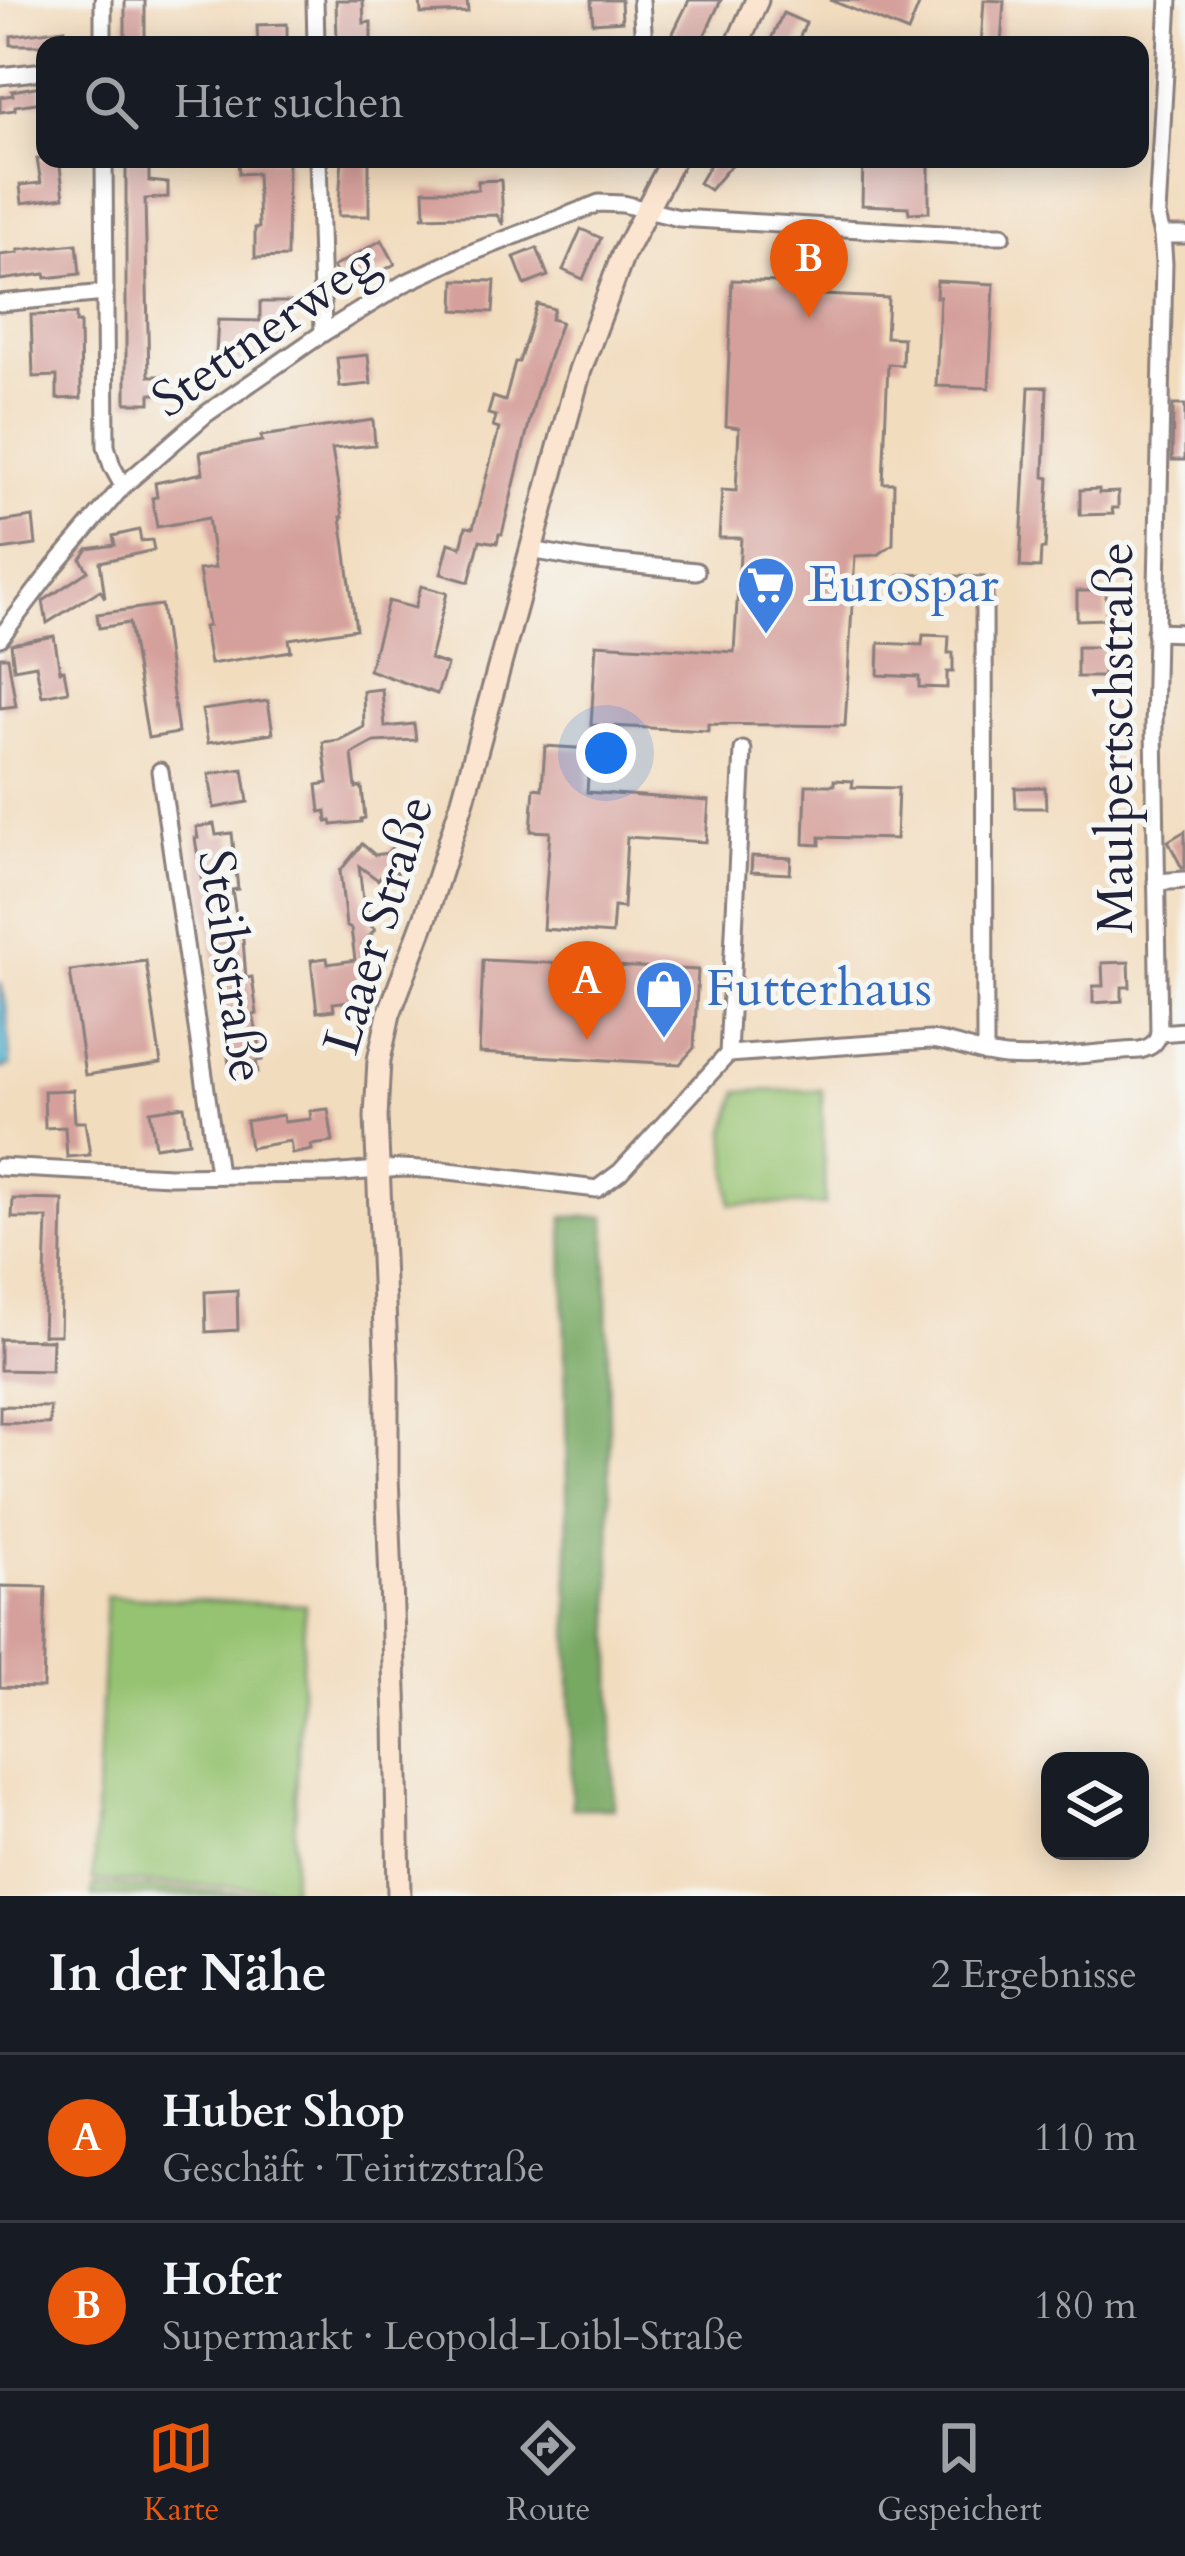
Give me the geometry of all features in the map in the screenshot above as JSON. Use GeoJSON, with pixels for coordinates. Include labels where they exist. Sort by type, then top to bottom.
{"type":"FeatureCollection","features":[{"type":"Feature","properties":{"kind":"street"},"geometry":{"type":"LineString","coordinates":[[103,0],[103,36]]}},
{"type":"Feature","properties":{"kind":"street"},"geometry":{"type":"LineString","coordinates":[[315,0],[316,36]]}},
{"type":"Feature","properties":{"kind":"street"},"geometry":{"type":"LineString","coordinates":[[641,0],[643,36]]}},
{"type":"Feature","properties":{"kind":"street"},"geometry":{"type":"LineString","coordinates":[[741,36],[758,0]]}},
{"type":"Feature","properties":{"kind":"street","name":"Maulpertschstraße"},"geometry":{"type":"LineString","coordinates":[[1159,1033],[1156,632],[1162,235],[1157,215],[1169,0]]}},
{"type":"Feature","properties":{"kind":"street"},"geometry":{"type":"LineString","coordinates":[[0,76],[36,71]]}},
{"type":"Feature","properties":{"kind":"street"},"geometry":{"type":"LineString","coordinates":[[104,168],[106,446],[124,486]]}},
{"type":"Feature","properties":{"kind":"street"},"geometry":{"type":"LineString","coordinates":[[318,168],[322,333]]}},
{"type":"Feature","properties":{"kind":"street","name":"Laaer Straße"},"geometry":{"type":"LineString","coordinates":[[399,1896],[376,1084],[385,1029],[464,800],[580,370],[608,292],[668,168]]}},
{"type":"Feature","properties":{"kind":"street","name":"Stettnerweg"},"geometry":{"type":"LineString","coordinates":[[0,638],[124,486],[206,414],[322,333],[403,284],[463,256],[599,203],[647,208],[679,218],[1002,235]]}},
{"type":"Feature","properties":{"kind":"street"},"geometry":{"type":"LineString","coordinates":[[1162,235],[1185,235]]}},
{"type":"Feature","properties":{"kind":"street"},"geometry":{"type":"LineString","coordinates":[[0,303],[105,293]]}},
{"type":"Feature","properties":{"kind":"street"},"geometry":{"type":"LineString","coordinates":[[531,550],[696,571]]}},
{"type":"Feature","properties":{"kind":"street"},"geometry":{"type":"LineString","coordinates":[[904,583],[985,586],[985,1054]]}},
{"type":"Feature","properties":{"kind":"street"},"geometry":{"type":"LineString","coordinates":[[1156,632],[1185,633]]}},
{"type":"Feature","properties":{"kind":"street"},"geometry":{"type":"LineString","coordinates":[[0,1167],[170,1176],[402,1168],[597,1189],[620,1172],[728,1054],[743,750]]}},
{"type":"Feature","properties":{"kind":"street","name":"Steibstraße"},"geometry":{"type":"LineString","coordinates":[[160,772],[218,1173]]}},
{"type":"Feature","properties":{"kind":"street"},"geometry":{"type":"LineString","coordinates":[[1156,882],[1185,880]]}},
{"type":"Feature","properties":{"kind":"street"},"geometry":{"type":"LineString","coordinates":[[728,1054],[930,1040],[1010,1058],[1140,1050],[1152,1046],[1159,1033],[1185,1031]]}},
{"type":"Feature","properties":{"kind":"green space"},"geometry":{"type":"Polygon","coordinates":[[[822,1090],[825,1205],[731,1204],[726,1131],[739,1091],[822,1090]]]}},
{"type":"Feature","properties":{"kind":"green space"},"geometry":{"type":"Polygon","coordinates":[[[563,1217],[606,1217],[614,1808],[572,1808],[563,1217]]]}},
{"type":"Feature","properties":{"kind":"green space"},"geometry":{"type":"Polygon","coordinates":[[[106,1596],[305,1605],[292,1889],[93,1881],[106,1596]]]}},
{"type":"Feature","properties":{"kind":"green space"},"geometry":{"type":"Polygon","coordinates":[[[93,1886],[284,1894],[284,1896],[92,1896],[93,1886]]]}},
{"type":"Feature","properties":{"kind":"water"},"geometry":{"type":"Polygon","coordinates":[[[0,981],[10,1066],[0,1069],[0,981]]]}},
{"type":"Feature","properties":{"kind":"building"},"geometry":{"type":"Polygon","coordinates":[[[125,0],[145,0],[145,36],[125,36],[125,0]]]}},
{"type":"Feature","properties":{"kind":"building"},"geometry":{"type":"Polygon","coordinates":[[[336,0],[363,0],[364,23],[371,22],[371,36],[337,36],[336,0]]]}},
{"type":"Feature","properties":{"kind":"building"},"geometry":{"type":"Polygon","coordinates":[[[420,0],[467,0],[468,12],[421,14],[420,0]]]}},
{"type":"Feature","properties":{"kind":"building"},"geometry":{"type":"Polygon","coordinates":[[[591,0],[621,0],[622,21],[593,23],[591,0]]]}},
{"type":"Feature","properties":{"kind":"building"},"geometry":{"type":"Polygon","coordinates":[[[689,0],[721,0],[704,36],[671,36],[689,0]]]}},
{"type":"Feature","properties":{"kind":"building"},"geometry":{"type":"Polygon","coordinates":[[[830,0],[921,0],[908,32],[830,0]]]}},
{"type":"Feature","properties":{"kind":"building"},"geometry":{"type":"Polygon","coordinates":[[[984,0],[1004,1],[1002,36],[982,36],[984,0]]]}},
{"type":"Feature","properties":{"kind":"building"},"geometry":{"type":"Polygon","coordinates":[[[783,13],[806,23],[800,36],[772,36],[783,13]]]}},
{"type":"Feature","properties":{"kind":"building"},"geometry":{"type":"Polygon","coordinates":[[[287,24],[287,36],[258,36],[257,25],[287,24]]]}},
{"type":"Feature","properties":{"kind":"building"},"geometry":{"type":"Polygon","coordinates":[[[65,29],[66,36],[36,36],[36,45],[11,45],[11,36],[65,29]]]}},
{"type":"Feature","properties":{"kind":"building"},"geometry":{"type":"Polygon","coordinates":[[[36,87],[36,103],[0,112],[0,97],[13,95],[12,91],[36,87]]]}},
{"type":"Feature","properties":{"kind":"building"},"geometry":{"type":"Polygon","coordinates":[[[38,168],[60,168],[64,197],[22,203],[20,185],[41,183],[38,168]]]}},
{"type":"Feature","properties":{"kind":"building"},"geometry":{"type":"Polygon","coordinates":[[[126,168],[149,168],[149,181],[168,183],[168,197],[145,199],[149,376],[162,376],[162,394],[150,394],[150,403],[126,403],[126,168]]]}},
{"type":"Feature","properties":{"kind":"building"},"geometry":{"type":"Polygon","coordinates":[[[239,168],[288,168],[287,257],[255,258],[257,173],[239,174],[239,168]]]}},
{"type":"Feature","properties":{"kind":"building"},"geometry":{"type":"Polygon","coordinates":[[[341,168],[369,168],[369,216],[338,216],[341,168]]]}},
{"type":"Feature","properties":{"kind":"building"},"geometry":{"type":"Polygon","coordinates":[[[708,168],[728,168],[710,190],[699,183],[708,168]]]}},
{"type":"Feature","properties":{"kind":"building"},"geometry":{"type":"Polygon","coordinates":[[[863,168],[929,168],[929,212],[862,205],[863,168]]]}},
{"type":"Feature","properties":{"kind":"building"},"geometry":{"type":"Polygon","coordinates":[[[501,180],[503,225],[497,215],[421,217],[425,215],[424,190],[478,190],[478,181],[501,180]]]}},
{"type":"Feature","properties":{"kind":"building"},"geometry":{"type":"Polygon","coordinates":[[[581,229],[601,238],[583,279],[563,270],[581,229]]]}},
{"type":"Feature","properties":{"kind":"building"},"geometry":{"type":"Polygon","coordinates":[[[382,240],[395,264],[347,291],[333,267],[382,240]]]}},
{"type":"Feature","properties":{"kind":"building"},"geometry":{"type":"Polygon","coordinates":[[[77,244],[80,274],[0,280],[0,255],[77,244]]]}},
{"type":"Feature","properties":{"kind":"building"},"geometry":{"type":"Polygon","coordinates":[[[537,248],[548,276],[525,285],[514,257],[537,248]]]}},
{"type":"Feature","properties":{"kind":"building"},"geometry":{"type":"Polygon","coordinates":[[[455,280],[495,281],[493,312],[454,310],[455,280]]]}},
{"type":"Feature","properties":{"kind":"building"},"geometry":{"type":"Polygon","coordinates":[[[732,280],[822,284],[822,295],[888,298],[886,337],[903,338],[902,365],[888,364],[883,483],[894,483],[893,544],[878,555],[855,556],[845,726],[708,724],[708,731],[591,725],[596,644],[734,652],[741,538],[719,538],[722,490],[736,491],[739,428],[726,426],[732,280]]]}},
{"type":"Feature","properties":{"kind":"building"},"geometry":{"type":"Polygon","coordinates":[[[937,281],[994,284],[989,388],[936,386],[937,281]]]}},
{"type":"Feature","properties":{"kind":"building"},"geometry":{"type":"Polygon","coordinates":[[[260,302],[291,302],[291,325],[283,325],[283,333],[262,333],[261,356],[253,362],[226,361],[226,354],[216,354],[218,320],[260,321],[260,302]]]}},
{"type":"Feature","properties":{"kind":"building"},"geometry":{"type":"Polygon","coordinates":[[[537,304],[554,309],[551,319],[561,322],[536,395],[502,534],[497,543],[480,540],[469,582],[441,574],[449,543],[461,547],[466,527],[473,528],[499,429],[493,427],[496,416],[488,414],[493,397],[505,401],[537,304]]]}},
{"type":"Feature","properties":{"kind":"building"},"geometry":{"type":"Polygon","coordinates":[[[76,314],[81,398],[57,399],[57,376],[33,377],[31,315],[76,314]]]}},
{"type":"Feature","properties":{"kind":"building"},"geometry":{"type":"Polygon","coordinates":[[[368,355],[371,384],[340,387],[337,358],[368,355]]]}},
{"type":"Feature","properties":{"kind":"building"},"geometry":{"type":"Polygon","coordinates":[[[1029,387],[1047,387],[1044,477],[1049,478],[1040,568],[1020,567],[1029,387]]]}},
{"type":"Feature","properties":{"kind":"building"},"geometry":{"type":"Polygon","coordinates":[[[1173,405],[1185,405],[1185,460],[1172,460],[1173,405]]]}},
{"type":"Feature","properties":{"kind":"building"},"geometry":{"type":"Polygon","coordinates":[[[373,420],[375,445],[332,449],[356,629],[289,639],[291,651],[210,664],[199,570],[215,568],[208,518],[157,527],[152,498],[157,497],[155,483],[203,473],[200,452],[262,441],[261,436],[373,420]]]}},
{"type":"Feature","properties":{"kind":"building"},"geometry":{"type":"Polygon","coordinates":[[[1099,489],[1099,493],[1118,492],[1118,508],[1112,508],[1113,514],[1080,515],[1080,490],[1099,489]]]}},
{"type":"Feature","properties":{"kind":"building"},"geometry":{"type":"Polygon","coordinates":[[[33,517],[36,545],[1,550],[0,522],[33,517]]]}},
{"type":"Feature","properties":{"kind":"building"},"geometry":{"type":"Polygon","coordinates":[[[139,530],[141,541],[152,540],[154,550],[100,562],[105,598],[100,590],[47,623],[43,601],[88,571],[81,559],[88,549],[115,545],[113,536],[139,530]]]}},
{"type":"Feature","properties":{"kind":"building"},"geometry":{"type":"Polygon","coordinates":[[[421,586],[447,593],[430,659],[447,665],[437,694],[369,670],[388,601],[415,608],[421,586]]]}},
{"type":"Feature","properties":{"kind":"building"},"geometry":{"type":"Polygon","coordinates":[[[1077,591],[1106,591],[1106,619],[1077,620],[1077,591]]]}},
{"type":"Feature","properties":{"kind":"building"},"geometry":{"type":"Polygon","coordinates":[[[161,605],[178,733],[148,738],[129,623],[99,628],[97,614],[161,605]]]}},
{"type":"Feature","properties":{"kind":"building"},"geometry":{"type":"Polygon","coordinates":[[[923,635],[949,636],[953,672],[947,672],[947,688],[919,687],[919,677],[878,675],[879,643],[922,645],[923,635]]]}},
{"type":"Feature","properties":{"kind":"building"},"geometry":{"type":"Polygon","coordinates":[[[54,636],[68,691],[42,696],[36,665],[14,669],[11,644],[54,636]]]}},
{"type":"Feature","properties":{"kind":"building"},"geometry":{"type":"Polygon","coordinates":[[[1077,647],[1103,647],[1103,677],[1077,677],[1077,647]]]}},
{"type":"Feature","properties":{"kind":"building"},"geometry":{"type":"Polygon","coordinates":[[[0,657],[8,657],[16,706],[0,708],[0,657]]]}},
{"type":"Feature","properties":{"kind":"building"},"geometry":{"type":"Polygon","coordinates":[[[382,689],[385,727],[414,724],[416,740],[374,742],[352,754],[365,818],[332,825],[326,811],[320,812],[317,785],[328,783],[323,742],[339,740],[364,727],[363,691],[382,689]]]}},
{"type":"Feature","properties":{"kind":"building"},"geometry":{"type":"Polygon","coordinates":[[[268,701],[273,733],[208,743],[202,710],[268,701]]]}},
{"type":"Feature","properties":{"kind":"building"},"geometry":{"type":"Polygon","coordinates":[[[545,746],[590,749],[587,792],[709,801],[706,842],[627,837],[623,908],[614,907],[612,934],[543,929],[550,832],[531,831],[534,788],[542,789],[545,746]]]}},
{"type":"Feature","properties":{"kind":"building"},"geometry":{"type":"Polygon","coordinates":[[[243,769],[248,802],[214,808],[209,774],[243,769]]]}},
{"type":"Feature","properties":{"kind":"building"},"geometry":{"type":"Polygon","coordinates":[[[834,780],[853,781],[852,787],[898,788],[896,839],[820,837],[820,845],[804,844],[806,785],[834,785],[834,780]]]}},
{"type":"Feature","properties":{"kind":"building"},"geometry":{"type":"Polygon","coordinates":[[[1045,787],[1046,808],[1016,808],[1015,788],[1045,787]]]}},
{"type":"Feature","properties":{"kind":"building"},"geometry":{"type":"Polygon","coordinates":[[[214,824],[216,835],[232,833],[238,889],[232,890],[238,927],[242,927],[246,978],[252,977],[257,1014],[253,1015],[263,1060],[256,1061],[258,1072],[230,1076],[231,1056],[195,838],[196,827],[214,824]]]}},
{"type":"Feature","properties":{"kind":"building"},"geometry":{"type":"Polygon","coordinates":[[[1185,831],[1185,868],[1182,868],[1168,841],[1185,831]]]}},
{"type":"Feature","properties":{"kind":"building"},"geometry":{"type":"Polygon","coordinates":[[[403,843],[414,852],[397,873],[389,866],[378,880],[359,866],[364,908],[374,916],[368,924],[375,929],[363,945],[372,952],[364,961],[366,978],[358,1000],[333,1003],[334,1010],[317,1012],[311,960],[327,958],[328,964],[355,960],[340,871],[362,844],[375,855],[403,843]]]}},
{"type":"Feature","properties":{"kind":"building"},"geometry":{"type":"Polygon","coordinates":[[[752,856],[791,858],[790,874],[751,872],[752,856]]]}},
{"type":"Feature","properties":{"kind":"building"},"geometry":{"type":"Polygon","coordinates":[[[483,960],[698,970],[694,1048],[680,1064],[479,1053],[483,960]]]}},
{"type":"Feature","properties":{"kind":"building"},"geometry":{"type":"Polygon","coordinates":[[[146,961],[161,1064],[85,1075],[70,971],[146,961]]]}},
{"type":"Feature","properties":{"kind":"building"},"geometry":{"type":"Polygon","coordinates":[[[1129,962],[1130,987],[1122,987],[1122,1001],[1093,1003],[1093,986],[1103,986],[1102,963],[1129,962]]]}},
{"type":"Feature","properties":{"kind":"building"},"geometry":{"type":"Polygon","coordinates":[[[73,1090],[75,1122],[85,1122],[90,1155],[67,1157],[65,1127],[45,1128],[44,1091],[73,1090]]]}},
{"type":"Feature","properties":{"kind":"building"},"geometry":{"type":"Polygon","coordinates":[[[184,1106],[189,1142],[155,1147],[150,1111],[184,1106]]]}},
{"type":"Feature","properties":{"kind":"building"},"geometry":{"type":"Polygon","coordinates":[[[328,1109],[333,1142],[292,1154],[290,1141],[250,1148],[246,1121],[283,1115],[284,1122],[311,1119],[310,1111],[328,1109]]]}},
{"type":"Feature","properties":{"kind":"building"},"geometry":{"type":"Polygon","coordinates":[[[13,1199],[63,1200],[60,1335],[43,1335],[47,1218],[12,1218],[13,1199]]]}},
{"type":"Feature","properties":{"kind":"building"},"geometry":{"type":"Polygon","coordinates":[[[237,1290],[238,1330],[206,1332],[205,1292],[237,1290]]]}},
{"type":"Feature","properties":{"kind":"building"},"geometry":{"type":"Polygon","coordinates":[[[0,1339],[52,1340],[51,1371],[0,1370],[0,1339]]]}},
{"type":"Feature","properties":{"kind":"building"},"geometry":{"type":"Polygon","coordinates":[[[0,1406],[50,1407],[50,1424],[0,1423],[0,1406]]]}},
{"type":"Feature","properties":{"kind":"building"},"geometry":{"type":"Polygon","coordinates":[[[0,1586],[46,1587],[43,1688],[0,1687],[0,1586]]]}},
{"type":"Feature","properties":{"kind":"place","name":"Hofer"},"geometry":{"type":"Point","coordinates":[809,318]}},
{"type":"Feature","properties":{"kind":"place","name":"Eurospar"},"geometry":{"type":"Point","coordinates":[766,636]}},
{"type":"Feature","properties":{"kind":"place","name":"Huber Shop"},"geometry":{"type":"Point","coordinates":[587,1040]}},
{"type":"Feature","properties":{"kind":"place","name":"Futterhaus"},"geometry":{"type":"Point","coordinates":[664,1040]}}]}
